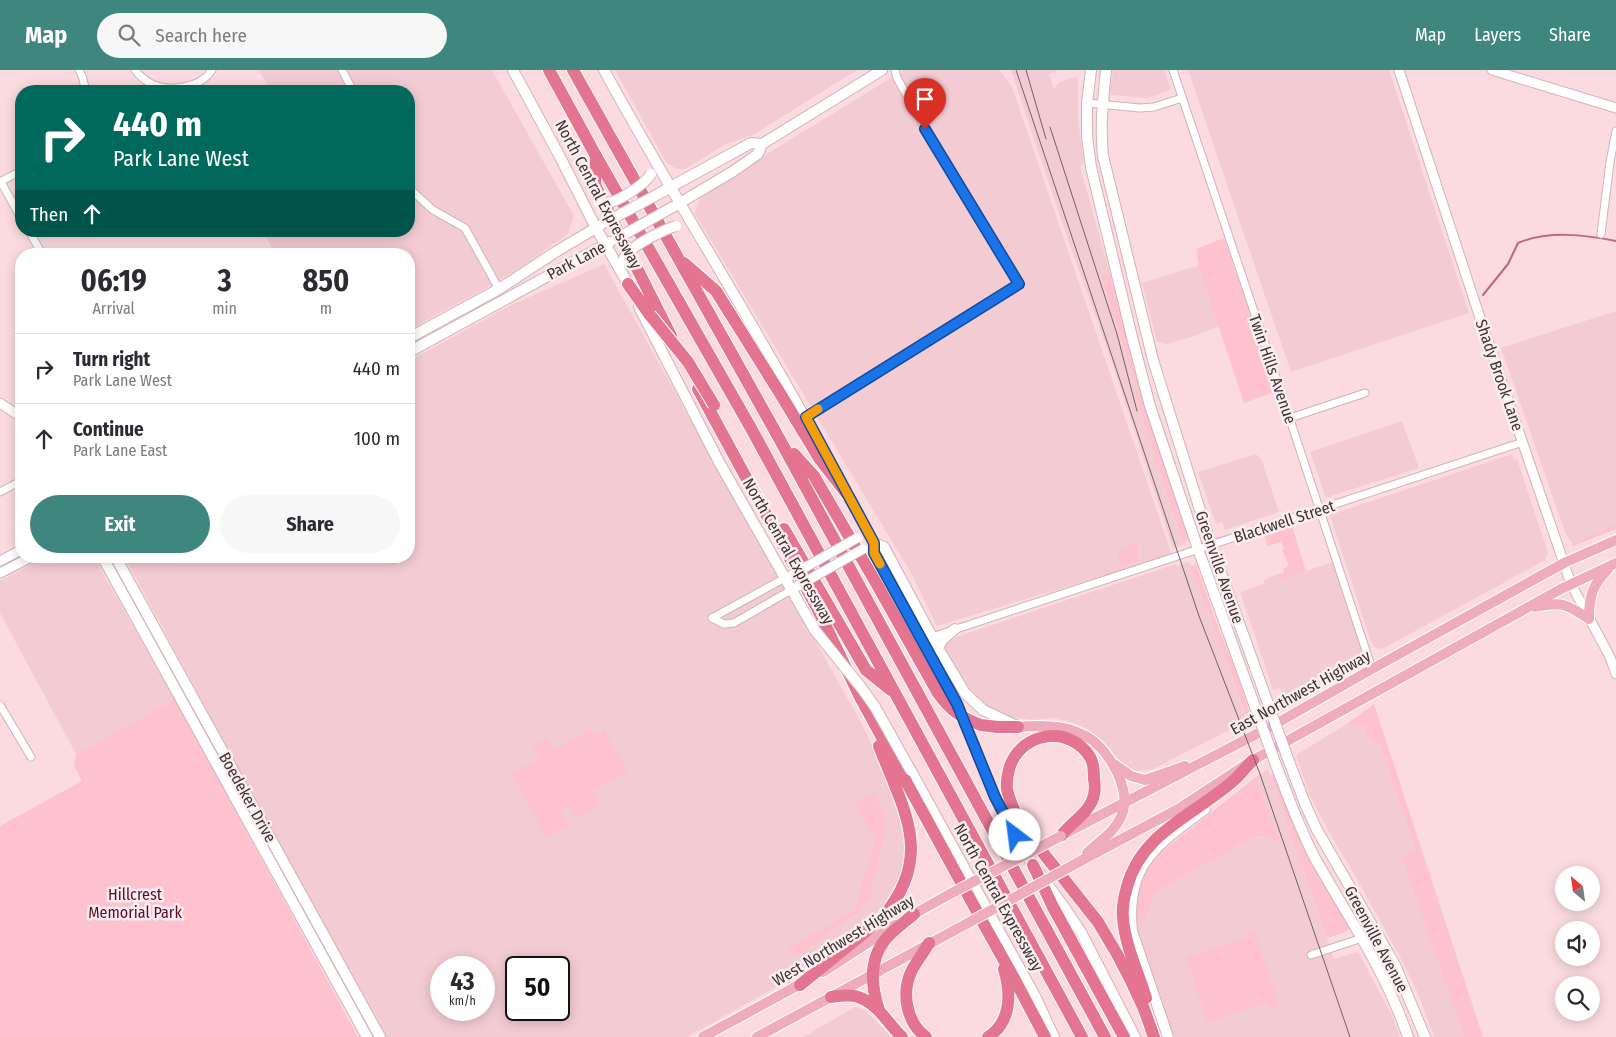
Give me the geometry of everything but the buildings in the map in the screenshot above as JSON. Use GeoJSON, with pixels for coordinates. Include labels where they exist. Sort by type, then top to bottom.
{"type":"FeatureCollection","features":[{"type":"Feature","properties":{"kind":"highway","name":"North Central Expressway"},"geometry":{"type":"LineString","coordinates":[[550,70],[596,156],[730,391],[1082,1037]]}},
{"type":"Feature","properties":{"kind":"highway","name":"North Central Expressway"},"geometry":{"type":"LineString","coordinates":[[573,70],[780,440],[1105,1037]]}},
{"type":"Feature","properties":{"kind":"highway"},"geometry":{"type":"LineString","coordinates":[[596,156],[595,185],[703,398],[817,608],[860,697],[986,930],[1016,980],[1044,1037]]}},
{"type":"Feature","properties":{"kind":"highway"},"geometry":{"type":"LineString","coordinates":[[677,257],[716,291],[819,458],[847,494]]}},
{"type":"Feature","properties":{"kind":"highway"},"geometry":{"type":"LineString","coordinates":[[628,284],[688,362],[866,670],[895,693]]}},
{"type":"Feature","properties":{"kind":"highway"},"geometry":{"type":"LineString","coordinates":[[780,440],[814,476],[938,694],[946,704],[955,713],[980,725],[1018,727]]}},
{"type":"Feature","properties":{"kind":"highway"},"geometry":{"type":"LineString","coordinates":[[800,985],[882,918],[900,893],[910,864],[911,836],[905,810],[860,697]]}},
{"type":"Feature","properties":{"kind":"highway"},"geometry":{"type":"LineString","coordinates":[[1061,836],[1068,826],[1084,813],[1094,795],[1094,770],[1090,758],[1081,746],[1067,739],[1054,736],[1039,737],[1026,744],[1014,757],[1007,775],[1007,788],[1014,810],[1021,825],[1098,922],[1130,978],[1154,1037]]}},
{"type":"Feature","properties":{"kind":"highway"},"geometry":{"type":"LineString","coordinates":[[1154,1037],[1150,1007],[1126,936],[1123,916],[1124,897],[1129,877],[1140,857],[1155,839],[1232,782],[1253,760]]}},
{"type":"Feature","properties":{"kind":"highway"},"geometry":{"type":"LineString","coordinates":[[1033,865],[1053,906],[1130,1034]]}},
{"type":"Feature","properties":{"kind":"highway"},"geometry":{"type":"LineString","coordinates":[[879,1010],[875,997],[874,959],[886,938],[914,914]]}},
{"type":"Feature","properties":{"kind":"highway"},"geometry":{"type":"LineString","coordinates":[[986,930],[1003,966],[1008,984],[1009,998],[1001,1023],[988,1037]]}},
{"type":"Feature","properties":{"kind":"highway"},"geometry":{"type":"LineString","coordinates":[[926,1037],[913,1024],[906,1000],[912,970],[929,943]]}},
{"type":"Feature","properties":{"kind":"highway"},"geometry":{"type":"LineString","coordinates":[[831,997],[859,997],[879,1010],[902,1037]]}},
{"type":"Feature","properties":{"kind":"main road","name":"North Central Expressway"},"geometry":{"type":"LineString","coordinates":[[513,70],[596,228],[622,265],[628,284],[655,340],[719,462],[794,588],[814,629],[871,702],[911,770],[1036,998],[1054,1037]]}},
{"type":"Feature","properties":{"kind":"main road"},"geometry":{"type":"LineString","coordinates":[[604,70],[654,160],[675,206],[695,230],[722,273],[806,417],[872,538],[874,553],[957,704],[995,797],[1033,865]]}},
{"type":"Feature","properties":{"kind":"main road","name":"Park Lane"},"geometry":{"type":"LineString","coordinates":[[415,349],[616,239],[732,172],[758,154],[762,144],[882,70]]}},
{"type":"Feature","properties":{"kind":"main road","name":"Greenville Avenue"},"geometry":{"type":"LineString","coordinates":[[1091,70],[1087,103],[1087,136],[1091,167],[1150,406],[1198,549],[1276,765],[1309,845],[1363,938],[1390,991],[1408,1037]]}},
{"type":"Feature","properties":{"kind":"main road","name":"Greenville Avenue"},"geometry":{"type":"LineString","coordinates":[[1106,70],[1102,105],[1101,137],[1103,156],[1146,333],[1211,545],[1306,806],[1317,830],[1395,965],[1425,1037]]}},
{"type":"Feature","properties":{"kind":"main road","name":"Park Lane"},"geometry":{"type":"LineString","coordinates":[[415,335],[499,289],[606,222],[752,142],[762,144]]}},
{"type":"Feature","properties":{"kind":"main road"},"geometry":{"type":"LineString","coordinates":[[580,196],[598,202],[614,200],[642,184],[651,174],[654,160]]}},
{"type":"Feature","properties":{"kind":"main road"},"geometry":{"type":"LineString","coordinates":[[1105,225],[1120,222]]}},
{"type":"Feature","properties":{"kind":"main road"},"geometry":{"type":"LineString","coordinates":[[622,265],[631,249],[668,228],[683,226],[695,230]]}},
{"type":"Feature","properties":{"kind":"main road"},"geometry":{"type":"LineString","coordinates":[[470,319],[482,306],[495,300],[499,294],[499,289]]}},
{"type":"Feature","properties":{"kind":"main road"},"geometry":{"type":"LineString","coordinates":[[1132,337],[1146,333]]}},
{"type":"Feature","properties":{"kind":"main road"},"geometry":{"type":"LineString","coordinates":[[1150,406],[1157,407],[1168,437],[1180,447]]}},
{"type":"Feature","properties":{"kind":"main road"},"geometry":{"type":"LineString","coordinates":[[872,538],[884,547],[938,648],[965,693],[974,702],[984,710],[1018,727],[1049,726],[1068,729],[1089,738],[1102,749],[1111,762],[1121,780],[1124,804],[1122,816],[1108,836],[1077,863]]}},
{"type":"Feature","properties":{"kind":"main road","name":"East Northwest Highway"},"geometry":{"type":"LineString","coordinates":[[999,868],[1272,726],[1564,563],[1616,540]]}},
{"type":"Feature","properties":{"kind":"main road","name":"Boedeker Drive"},"geometry":{"type":"LineString","coordinates":[[106,563],[367,1037]]}},
{"type":"Feature","properties":{"kind":"main road","name":"Boedeker Drive"},"geometry":{"type":"LineString","coordinates":[[119,563],[380,1037]]}},
{"type":"Feature","properties":{"kind":"main road"},"geometry":{"type":"LineString","coordinates":[[757,1037],[1180,808],[1253,760],[1517,613],[1571,584],[1614,564]]}},
{"type":"Feature","properties":{"kind":"main road"},"geometry":{"type":"LineString","coordinates":[[1590,619],[1589,606],[1594,586],[1614,564]]}},
{"type":"Feature","properties":{"kind":"main road"},"geometry":{"type":"LineString","coordinates":[[130,606],[140,600]]}},
{"type":"Feature","properties":{"kind":"main road"},"geometry":{"type":"LineString","coordinates":[[1517,613],[1552,604],[1564,604],[1590,619]]}},
{"type":"Feature","properties":{"kind":"main road"},"geometry":{"type":"LineString","coordinates":[[938,648],[942,640],[955,629]]}},
{"type":"Feature","properties":{"kind":"main road"},"geometry":{"type":"LineString","coordinates":[[214,759],[224,754]]}},
{"type":"Feature","properties":{"kind":"main road"},"geometry":{"type":"LineString","coordinates":[[1111,762],[1131,776],[1145,780],[1170,770],[1205,760]]}},
{"type":"Feature","properties":{"kind":"main road"},"geometry":{"type":"LineString","coordinates":[[1168,1037],[1132,931],[1130,914],[1133,893],[1140,872],[1150,854],[1165,839],[1215,802],[1232,782]]}},
{"type":"Feature","properties":{"kind":"main road"},"geometry":{"type":"LineString","coordinates":[[263,847],[272,841]]}},
{"type":"Feature","properties":{"kind":"main road","name":"West Northwest Highway"},"geometry":{"type":"LineString","coordinates":[[703,1037],[800,985],[914,914],[999,868]]}},
{"type":"Feature","properties":{"kind":"street"},"geometry":{"type":"LineString","coordinates":[[79,70],[84,85]]}},
{"type":"Feature","properties":{"kind":"street"},"geometry":{"type":"LineString","coordinates":[[135,70],[151,84],[155,85]]}},
{"type":"Feature","properties":{"kind":"street"},"geometry":{"type":"LineString","coordinates":[[189,85],[206,77],[212,70]]}},
{"type":"Feature","properties":{"kind":"street"},"geometry":{"type":"LineString","coordinates":[[342,70],[351,85]]}},
{"type":"Feature","properties":{"kind":"street"},"geometry":{"type":"LineString","coordinates":[[806,417],[1019,284],[911,104],[895,70]]}},
{"type":"Feature","properties":{"kind":"street","name":"Twin Hills Avenue"},"geometry":{"type":"LineString","coordinates":[[1173,70],[1372,669]]}},
{"type":"Feature","properties":{"kind":"street","name":"Shady Brook Lane"},"geometry":{"type":"LineString","coordinates":[[1399,70],[1480,318],[1571,584],[1610,657],[1616,674]]}},
{"type":"Feature","properties":{"kind":"street"},"geometry":{"type":"LineString","coordinates":[[1492,70],[1616,108]]}},
{"type":"Feature","properties":{"kind":"street"},"geometry":{"type":"LineString","coordinates":[[1087,103],[1140,108],[1154,107],[1182,98]]}},
{"type":"Feature","properties":{"kind":"street"},"geometry":{"type":"LineString","coordinates":[[1601,234],[1616,131]]}},
{"type":"Feature","properties":{"kind":"street"},"geometry":{"type":"LineString","coordinates":[[15,174],[0,182],[15,208]]}},
{"type":"Feature","properties":{"kind":"street"},"geometry":{"type":"LineString","coordinates":[[415,194],[433,210],[454,220],[464,228],[499,289]]}},
{"type":"Feature","properties":{"kind":"street"},"geometry":{"type":"LineString","coordinates":[[32,237],[39,248]]}},
{"type":"Feature","properties":{"kind":"street"},"geometry":{"type":"LineString","coordinates":[[1290,418],[1365,393]]}},
{"type":"Feature","properties":{"kind":"street"},"geometry":{"type":"LineString","coordinates":[[0,402],[15,413]]}},
{"type":"Feature","properties":{"kind":"street","name":"Blackwell Street"},"geometry":{"type":"LineString","coordinates":[[932,636],[1523,442]]}},
{"type":"Feature","properties":{"kind":"street"},"geometry":{"type":"LineString","coordinates":[[0,492],[15,484]]}},
{"type":"Feature","properties":{"kind":"street"},"geometry":{"type":"LineString","coordinates":[[857,538],[872,538],[863,549],[734,623],[724,624],[712,618],[857,538]]}},
{"type":"Feature","properties":{"kind":"street"},"geometry":{"type":"LineString","coordinates":[[0,567],[5,564],[3,559],[15,553]]}},
{"type":"Feature","properties":{"kind":"street"},"geometry":{"type":"LineString","coordinates":[[0,573],[19,563]]}},
{"type":"Feature","properties":{"kind":"street"},"geometry":{"type":"LineString","coordinates":[[0,705],[31,757]]}},
{"type":"Feature","properties":{"kind":"street"},"geometry":{"type":"LineString","coordinates":[[1311,955],[1377,933]]}},
{"type":"Feature","properties":{"kind":"shaded area"},"geometry":{"type":"Polygon","coordinates":[[[259,70],[492,70],[574,216],[568,234],[523,266],[415,327],[415,248],[272,248],[266,237],[415,237],[415,85],[268,85],[259,70]]]}},
{"type":"Feature","properties":{"kind":"shaded area"},"geometry":{"type":"Polygon","coordinates":[[[615,70],[857,70],[755,134],[724,145],[685,169],[676,169],[666,162],[615,70]]]}},
{"type":"Feature","properties":{"kind":"shaded area"},"geometry":{"type":"Polygon","coordinates":[[[904,70],[1000,70],[1012,87],[1172,555],[937,626],[911,573],[695,214],[701,198],[757,160],[904,70]]]}},
{"type":"Feature","properties":{"kind":"shaded area"},"geometry":{"type":"Polygon","coordinates":[[[1011,70],[1059,70],[1049,74],[1054,89],[1058,83],[1078,77],[1078,119],[1084,163],[1080,167],[1110,273],[1101,277],[1130,370],[1140,411],[1183,545],[1173,549],[1112,362],[1067,237],[1011,70]]]}},
{"type":"Feature","properties":{"kind":"shaded area"},"geometry":{"type":"Polygon","coordinates":[[[1113,70],[1164,70],[1171,89],[1147,98],[1111,95],[1113,70]]]}},
{"type":"Feature","properties":{"kind":"shaded area"},"geometry":{"type":"Polygon","coordinates":[[[1188,70],[1389,70],[1469,313],[1291,372],[1188,70]]]}},
{"type":"Feature","properties":{"kind":"shaded area"},"geometry":{"type":"Polygon","coordinates":[[[604,264],[796,610],[802,617],[864,728],[899,808],[906,836],[903,869],[889,901],[875,916],[785,982],[687,1037],[386,1037],[223,741],[128,563],[415,563],[415,358],[509,306],[604,264]]]}},
{"type":"Feature","properties":{"kind":"shaded area"},"geometry":{"type":"Polygon","coordinates":[[[1199,265],[1220,326],[1167,344],[1157,342],[1142,283],[1199,265]]]}},
{"type":"Feature","properties":{"kind":"shaded area"},"geometry":{"type":"Polygon","coordinates":[[[1616,311],[1616,524],[1572,543],[1565,532],[1501,348],[1616,311]]]}},
{"type":"Feature","properties":{"kind":"shaded area"},"geometry":{"type":"Polygon","coordinates":[[[1402,421],[1419,468],[1328,497],[1325,496],[1310,452],[1402,421]]]}},
{"type":"Feature","properties":{"kind":"shaded area"},"geometry":{"type":"Polygon","coordinates":[[[1256,454],[1262,461],[1279,512],[1225,530],[1222,522],[1216,524],[1198,472],[1256,454]]]}},
{"type":"Feature","properties":{"kind":"shaded area"},"geometry":{"type":"Polygon","coordinates":[[[1512,454],[1514,460],[1517,459],[1548,553],[1545,560],[1384,648],[1374,647],[1330,515],[1512,454]]]}},
{"type":"Feature","properties":{"kind":"shaded area"},"geometry":{"type":"Polygon","coordinates":[[[1189,562],[1248,722],[1153,769],[1137,771],[1122,765],[1110,748],[1089,730],[1075,723],[1052,718],[1033,720],[1011,717],[992,710],[980,701],[963,683],[943,650],[945,642],[953,638],[1176,564],[1177,566],[1189,562]]]}},
{"type":"Feature","properties":{"kind":"shaded area"},"geometry":{"type":"Polygon","coordinates":[[[1333,562],[1361,649],[1360,657],[1284,697],[1280,688],[1273,690],[1240,592],[1264,584],[1264,580],[1277,575],[1279,580],[1333,562]]]}},
{"type":"Feature","properties":{"kind":"shaded area"},"geometry":{"type":"Polygon","coordinates":[[[33,563],[97,563],[175,699],[76,754],[0,613],[0,581],[33,563]]]}},
{"type":"Feature","properties":{"kind":"shaded area"},"geometry":{"type":"Polygon","coordinates":[[[1348,723],[1351,728],[1363,726],[1366,735],[1380,745],[1416,851],[1403,856],[1464,1037],[1434,1037],[1417,991],[1399,955],[1309,794],[1296,755],[1348,723]]]}},
{"type":"Feature","properties":{"kind":"shaded area"},"geometry":{"type":"Polygon","coordinates":[[[1268,769],[1334,959],[1358,952],[1392,1015],[1400,1037],[1173,1037],[1139,941],[1136,922],[1146,919],[1156,892],[1254,837],[1267,836],[1273,838],[1279,845],[1256,777],[1268,769]]]}},
{"type":"Feature","properties":{"kind":"shaded area"},"geometry":{"type":"Polygon","coordinates":[[[855,1007],[865,1010],[891,1037],[803,1037],[855,1007]]]}},
{"type":"Feature","properties":{"kind":"green space"},"geometry":{"type":"Polygon","coordinates":[[[1224,238],[1271,375],[1274,391],[1244,403],[1199,267],[1196,249],[1224,238]]]}},
{"type":"Feature","properties":{"kind":"green space"},"geometry":{"type":"Polygon","coordinates":[[[1110,273],[1142,398],[1189,539],[1183,544],[1140,411],[1130,369],[1101,276],[1110,273]]]}},
{"type":"Feature","properties":{"kind":"green space"},"geometry":{"type":"Polygon","coordinates":[[[1616,524],[1616,529],[1573,546],[1572,543],[1616,524]]]}},
{"type":"Feature","properties":{"kind":"green space"},"geometry":{"type":"Polygon","coordinates":[[[1292,526],[1306,571],[1279,580],[1277,576],[1271,578],[1284,572],[1283,569],[1289,566],[1282,550],[1284,549],[1281,542],[1267,546],[1265,536],[1292,526]]]}},
{"type":"Feature","properties":{"kind":"green space"},"geometry":{"type":"Polygon","coordinates":[[[1137,541],[1137,561],[1122,565],[1118,553],[1137,541]]]}},
{"type":"Feature","properties":{"kind":"green space"},"geometry":{"type":"Polygon","coordinates":[[[1196,564],[1220,632],[1235,667],[1250,714],[1246,715],[1193,571],[1192,566],[1196,564]]]}},
{"type":"Feature","properties":{"kind":"green space","name":"Hillcrest Memorial Park"},"geometry":{"type":"Polygon","coordinates":[[[175,699],[358,1037],[0,1037],[0,826],[82,781],[74,766],[76,754],[175,699]]]}},
{"type":"Feature","properties":{"kind":"green space"},"geometry":{"type":"Polygon","coordinates":[[[1374,704],[1483,1037],[1464,1037],[1402,856],[1416,851],[1380,745],[1366,735],[1363,726],[1351,728],[1348,723],[1374,704]]]}},
{"type":"Feature","properties":{"kind":"green space"},"geometry":{"type":"Polygon","coordinates":[[[591,730],[594,736],[604,730],[628,772],[593,791],[600,805],[576,818],[569,805],[560,810],[568,825],[546,837],[511,773],[539,758],[533,746],[547,738],[553,750],[591,730]]]}},
{"type":"Feature","properties":{"kind":"green space"},"geometry":{"type":"Polygon","coordinates":[[[1273,774],[1301,844],[1350,927],[1346,932],[1327,938],[1270,775],[1273,774]]]}},
{"type":"Feature","properties":{"kind":"green space"},"geometry":{"type":"Polygon","coordinates":[[[1256,777],[1281,848],[1270,837],[1254,837],[1156,892],[1146,919],[1141,923],[1136,922],[1134,904],[1138,887],[1141,878],[1156,856],[1256,777]]]}},
{"type":"Feature","properties":{"kind":"green space"},"geometry":{"type":"Polygon","coordinates":[[[874,793],[884,815],[886,829],[870,896],[858,912],[800,954],[793,955],[788,948],[855,910],[875,840],[855,803],[874,793]]]}},
{"type":"Feature","properties":{"kind":"green space"},"geometry":{"type":"Polygon","coordinates":[[[1254,930],[1279,1005],[1270,1008],[1267,1002],[1207,1022],[1186,957],[1246,938],[1245,933],[1254,930]]]}},
{"type":"Feature","properties":{"kind":"waterway"},"geometry":{"type":"LineString","coordinates":[[1483,295],[1508,264],[1518,243],[1542,236],[1554,235],[1592,237],[1616,241]]}},
{"type":"Feature","properties":{"kind":"tram line"},"geometry":{"type":"LineString","coordinates":[[1016,70],[1199,616],[1260,774],[1350,1037]]}},
{"type":"Feature","properties":{"kind":"tram line"},"geometry":{"type":"LineString","coordinates":[[1026,70],[1046,139]]}},
{"type":"Feature","properties":{"kind":"tram line"},"geometry":{"type":"LineString","coordinates":[[1050,127],[1117,334],[1137,411]]}},
{"type":"Feature","properties":{"kind":"slow traffic"},"geometry":{"type":"LineString","coordinates":[[818,409],[806,417],[874,543],[874,553],[880,564]]}},
{"type":"Feature","properties":{"kind":"route"},"geometry":{"type":"LineString","coordinates":[[925,129],[1019,284],[806,417],[874,543],[874,553],[957,704],[995,797],[1015,835]]}}]}
